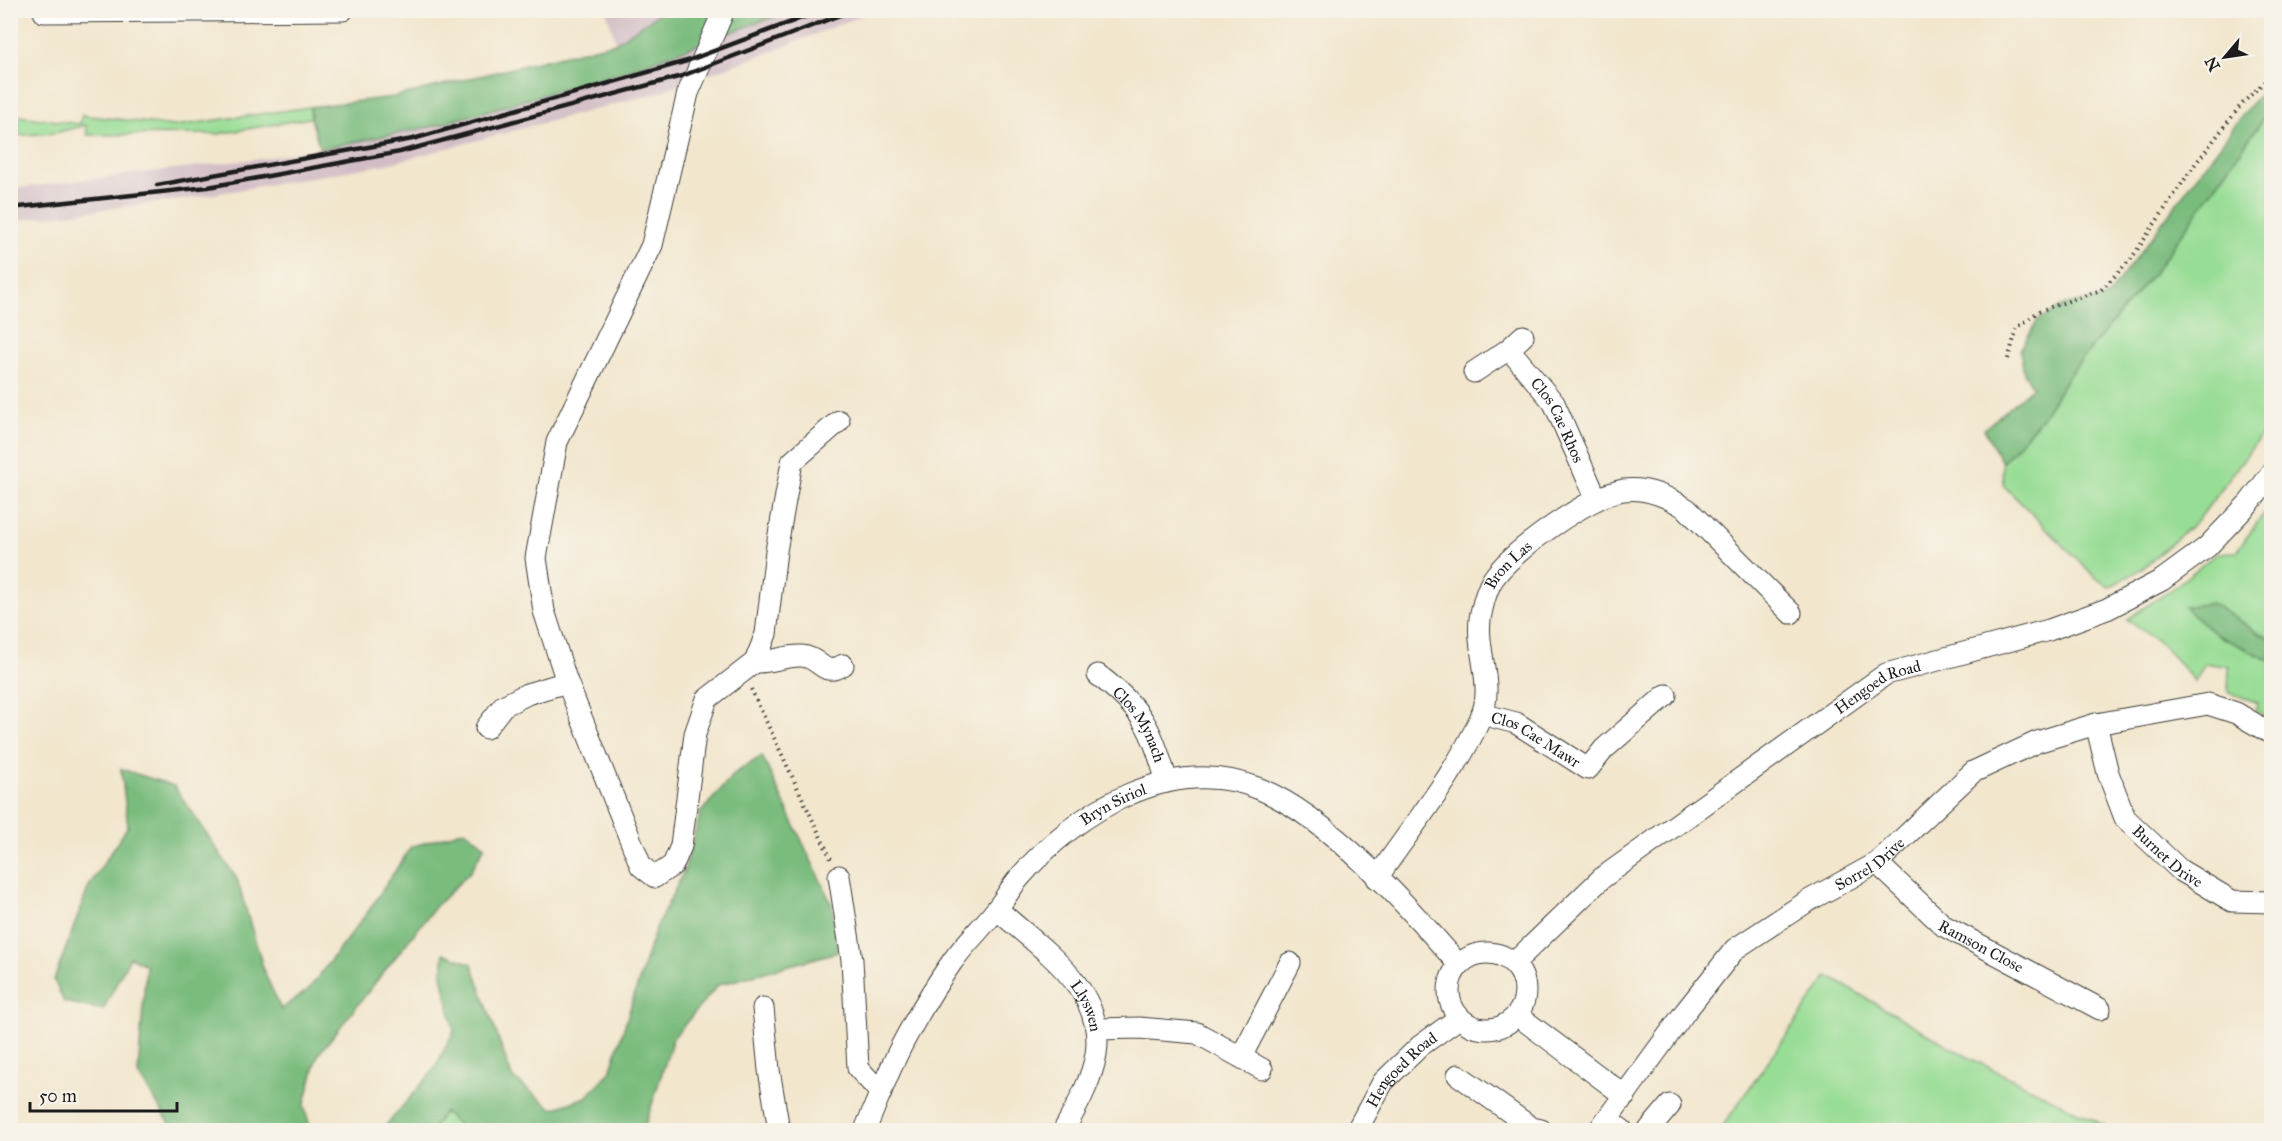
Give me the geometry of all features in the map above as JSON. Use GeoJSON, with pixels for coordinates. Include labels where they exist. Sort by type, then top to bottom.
{"type":"FeatureCollection","features":[{"type":"Feature","properties":{"kind":"street"},"geometry":{"type":"LineString","coordinates":[[44,12],[343,10]]}},
{"type":"Feature","properties":{"kind":"street"},"geometry":{"type":"LineString","coordinates":[[724,10],[688,93],[652,245],[557,442],[536,558],[544,611],[567,682],[641,866],[655,878],[673,865],[681,846],[695,734],[707,699],[750,666],[766,634],[776,550],[792,462],[839,421]]}},
{"type":"Feature","properties":{"kind":"street","name":"Clos Cae Rhos"},"geometry":{"type":"LineString","coordinates":[[1474,372],[1516,342],[1554,403],[1596,498]]}},
{"type":"Feature","properties":{"kind":"street","name":"Hengoed Road"},"geometry":{"type":"LineString","coordinates":[[1514,963],[1602,878],[1886,675],[2049,630],[2107,609],[2162,580],[2207,547],[2249,503],[2271,472]]}},
{"type":"Feature","properties":{"kind":"street","name":"Bron Las"},"geometry":{"type":"LineString","coordinates":[[1377,878],[1468,742],[1482,714],[1485,676],[1478,633],[1481,610],[1493,580],[1510,562],[1568,514],[1596,498],[1624,490],[1645,491],[1669,497],[1688,509],[1791,613]]}},
{"type":"Feature","properties":{"kind":"street"},"geometry":{"type":"LineString","coordinates":[[750,666],[800,656],[810,658],[834,671],[843,664]]}},
{"type":"Feature","properties":{"kind":"street","name":"Clos Mynach"},"geometry":{"type":"LineString","coordinates":[[1098,675],[1126,697],[1153,734],[1167,782]]}},
{"type":"Feature","properties":{"kind":"street"},"geometry":{"type":"LineString","coordinates":[[486,728],[503,706],[527,694],[567,682]]}},
{"type":"Feature","properties":{"kind":"street","name":"Clos Cae Mawr"},"geometry":{"type":"LineString","coordinates":[[1482,714],[1516,723],[1588,769],[1604,749],[1666,695]]}},
{"type":"Feature","properties":{"kind":"street","name":"Sorrel Drive"},"geometry":{"type":"LineString","coordinates":[[1610,1127],[1625,1096],[1685,1012],[1735,949],[1808,901],[1877,863],[1973,772],[2037,742],[2096,724],[2208,704],[2236,713],[2271,734]]}},
{"type":"Feature","properties":{"kind":"street","name":"Burnet Drive"},"geometry":{"type":"LineString","coordinates":[[2096,724],[2108,772],[2126,818],[2180,870],[2232,901],[2271,902]]}},
{"type":"Feature","properties":{"kind":"street","name":"Bryn Siriol"},"geometry":{"type":"LineString","coordinates":[[865,1131],[904,1040],[952,961],[997,909],[1020,876],[1073,828],[1120,797],[1167,782],[1208,778],[1258,789],[1295,806],[1330,834],[1419,918],[1459,965]]}},
{"type":"Feature","properties":{"kind":"street","name":"Ramson Close"},"geometry":{"type":"LineString","coordinates":[[1877,863],[1944,926],[2100,1009]]}},
{"type":"Feature","properties":{"kind":"street"},"geometry":{"type":"LineString","coordinates":[[839,876],[852,960],[858,1068],[881,1093]]}},
{"type":"Feature","properties":{"kind":"street","name":"Llyswen"},"geometry":{"type":"LineString","coordinates":[[997,909],[1067,970],[1088,1000],[1097,1029],[1096,1055],[1078,1103],[1064,1131]]}},
{"type":"Feature","properties":{"kind":"street"},"geometry":{"type":"LineString","coordinates":[[1492,952],[1514,963],[1525,983],[1523,1005],[1508,1024],[1495,1029],[1476,1027],[1459,1018],[1449,997],[1449,985],[1459,965],[1468,957],[1492,952]]}},
{"type":"Feature","properties":{"kind":"street"},"geometry":{"type":"LineString","coordinates":[[1241,1057],[1290,963]]}},
{"type":"Feature","properties":{"kind":"street"},"geometry":{"type":"LineString","coordinates":[[763,1008],[774,1108],[779,1131]]}},
{"type":"Feature","properties":{"kind":"street"},"geometry":{"type":"LineString","coordinates":[[1517,1015],[1625,1096]]}},
{"type":"Feature","properties":{"kind":"street","name":"Hengoed Road"},"geometry":{"type":"LineString","coordinates":[[1357,1131],[1383,1082],[1420,1046],[1459,1018]]}},
{"type":"Feature","properties":{"kind":"street"},"geometry":{"type":"LineString","coordinates":[[1097,1029],[1139,1028],[1197,1033],[1262,1069]]}},
{"type":"Feature","properties":{"kind":"street"},"geometry":{"type":"LineString","coordinates":[[1458,1075],[1532,1128],[1541,1131]]}},
{"type":"Feature","properties":{"kind":"street"},"geometry":{"type":"LineString","coordinates":[[1649,1131],[1671,1105]]}},
{"type":"Feature","properties":{"kind":"path"},"geometry":{"type":"LineString","coordinates":[[2008,359],[2017,328],[2039,311],[2101,290],[2131,260],[2193,167],[2241,105],[2271,74]]}},
{"type":"Feature","properties":{"kind":"path"},"geometry":{"type":"LineString","coordinates":[[750,666],[752,691],[839,876]]}},
{"type":"Feature","properties":{"kind":"shaded area"},"geometry":{"type":"Polygon","coordinates":[[[606,10],[703,11],[616,43],[606,10]]]}},
{"type":"Feature","properties":{"kind":"shaded area"},"geometry":{"type":"Polygon","coordinates":[[[789,11],[873,11],[657,93],[387,164],[186,199],[11,221],[10,189],[264,158],[434,126],[623,72],[789,11]]]}},
{"type":"Feature","properties":{"kind":"green space"},"geometry":{"type":"Polygon","coordinates":[[[663,11],[789,11],[623,72],[434,126],[320,149],[310,107],[393,97],[615,43],[663,11]]]}},
{"type":"Feature","properties":{"kind":"green space"},"geometry":{"type":"Polygon","coordinates":[[[2271,82],[2271,108],[2160,265],[2069,375],[2041,419],[2002,463],[1984,429],[2033,387],[2024,373],[2020,350],[2037,321],[2067,304],[2106,298],[2251,104],[2271,82]]]}},
{"type":"Feature","properties":{"kind":"green space"},"geometry":{"type":"Polygon","coordinates":[[[310,107],[311,118],[218,134],[87,135],[86,125],[55,133],[11,136],[11,115],[80,124],[82,115],[174,126],[310,107]]]}},
{"type":"Feature","properties":{"kind":"green space"},"geometry":{"type":"Polygon","coordinates":[[[2271,108],[2271,422],[2199,519],[2142,569],[2109,587],[2096,578],[2003,485],[2002,463],[2041,419],[2069,375],[2160,265],[2271,108]]]}},
{"type":"Feature","properties":{"kind":"green space"},"geometry":{"type":"Polygon","coordinates":[[[2271,504],[2271,639],[2260,634],[2217,635],[2271,661],[2271,722],[2255,710],[2258,703],[2228,692],[2229,667],[2205,663],[2195,682],[2166,648],[2127,619],[2171,590],[2217,553],[2236,552],[2271,504]]]}},
{"type":"Feature","properties":{"kind":"green space"},"geometry":{"type":"Polygon","coordinates":[[[2212,603],[2271,639],[2271,661],[2217,635],[2184,607],[2212,603]]]}},
{"type":"Feature","properties":{"kind":"green space"},"geometry":{"type":"Polygon","coordinates":[[[762,756],[832,905],[838,952],[718,985],[673,1038],[646,1123],[639,1130],[464,1130],[444,1112],[432,1130],[382,1130],[433,1071],[454,1031],[442,975],[444,953],[472,964],[512,1077],[553,1109],[586,1097],[610,1072],[655,930],[684,871],[701,812],[735,773],[762,756]]]}},
{"type":"Feature","properties":{"kind":"green space"},"geometry":{"type":"Polygon","coordinates":[[[121,769],[174,786],[237,879],[265,974],[281,1009],[308,990],[370,909],[411,847],[465,830],[485,846],[470,872],[436,906],[318,1055],[304,1106],[311,1130],[174,1130],[138,1074],[146,965],[130,957],[103,1010],[64,1002],[54,980],[89,886],[128,826],[121,769]]]}},
{"type":"Feature","properties":{"kind":"green space"},"geometry":{"type":"Polygon","coordinates":[[[1828,976],[1966,1056],[2108,1127],[2104,1130],[1720,1130],[1828,976]]]}},
{"type":"Feature","properties":{"kind":"green space"},"geometry":{"type":"Polygon","coordinates":[[[444,1112],[464,1130],[432,1130],[444,1112]]]}},
{"type":"Feature","properties":{"kind":"railway"},"geometry":{"type":"LineString","coordinates":[[157,185],[413,139],[687,61],[823,10]]}},
{"type":"Feature","properties":{"kind":"railway"},"geometry":{"type":"LineString","coordinates":[[10,208],[208,187],[400,152],[682,76],[853,10]]}}]}
